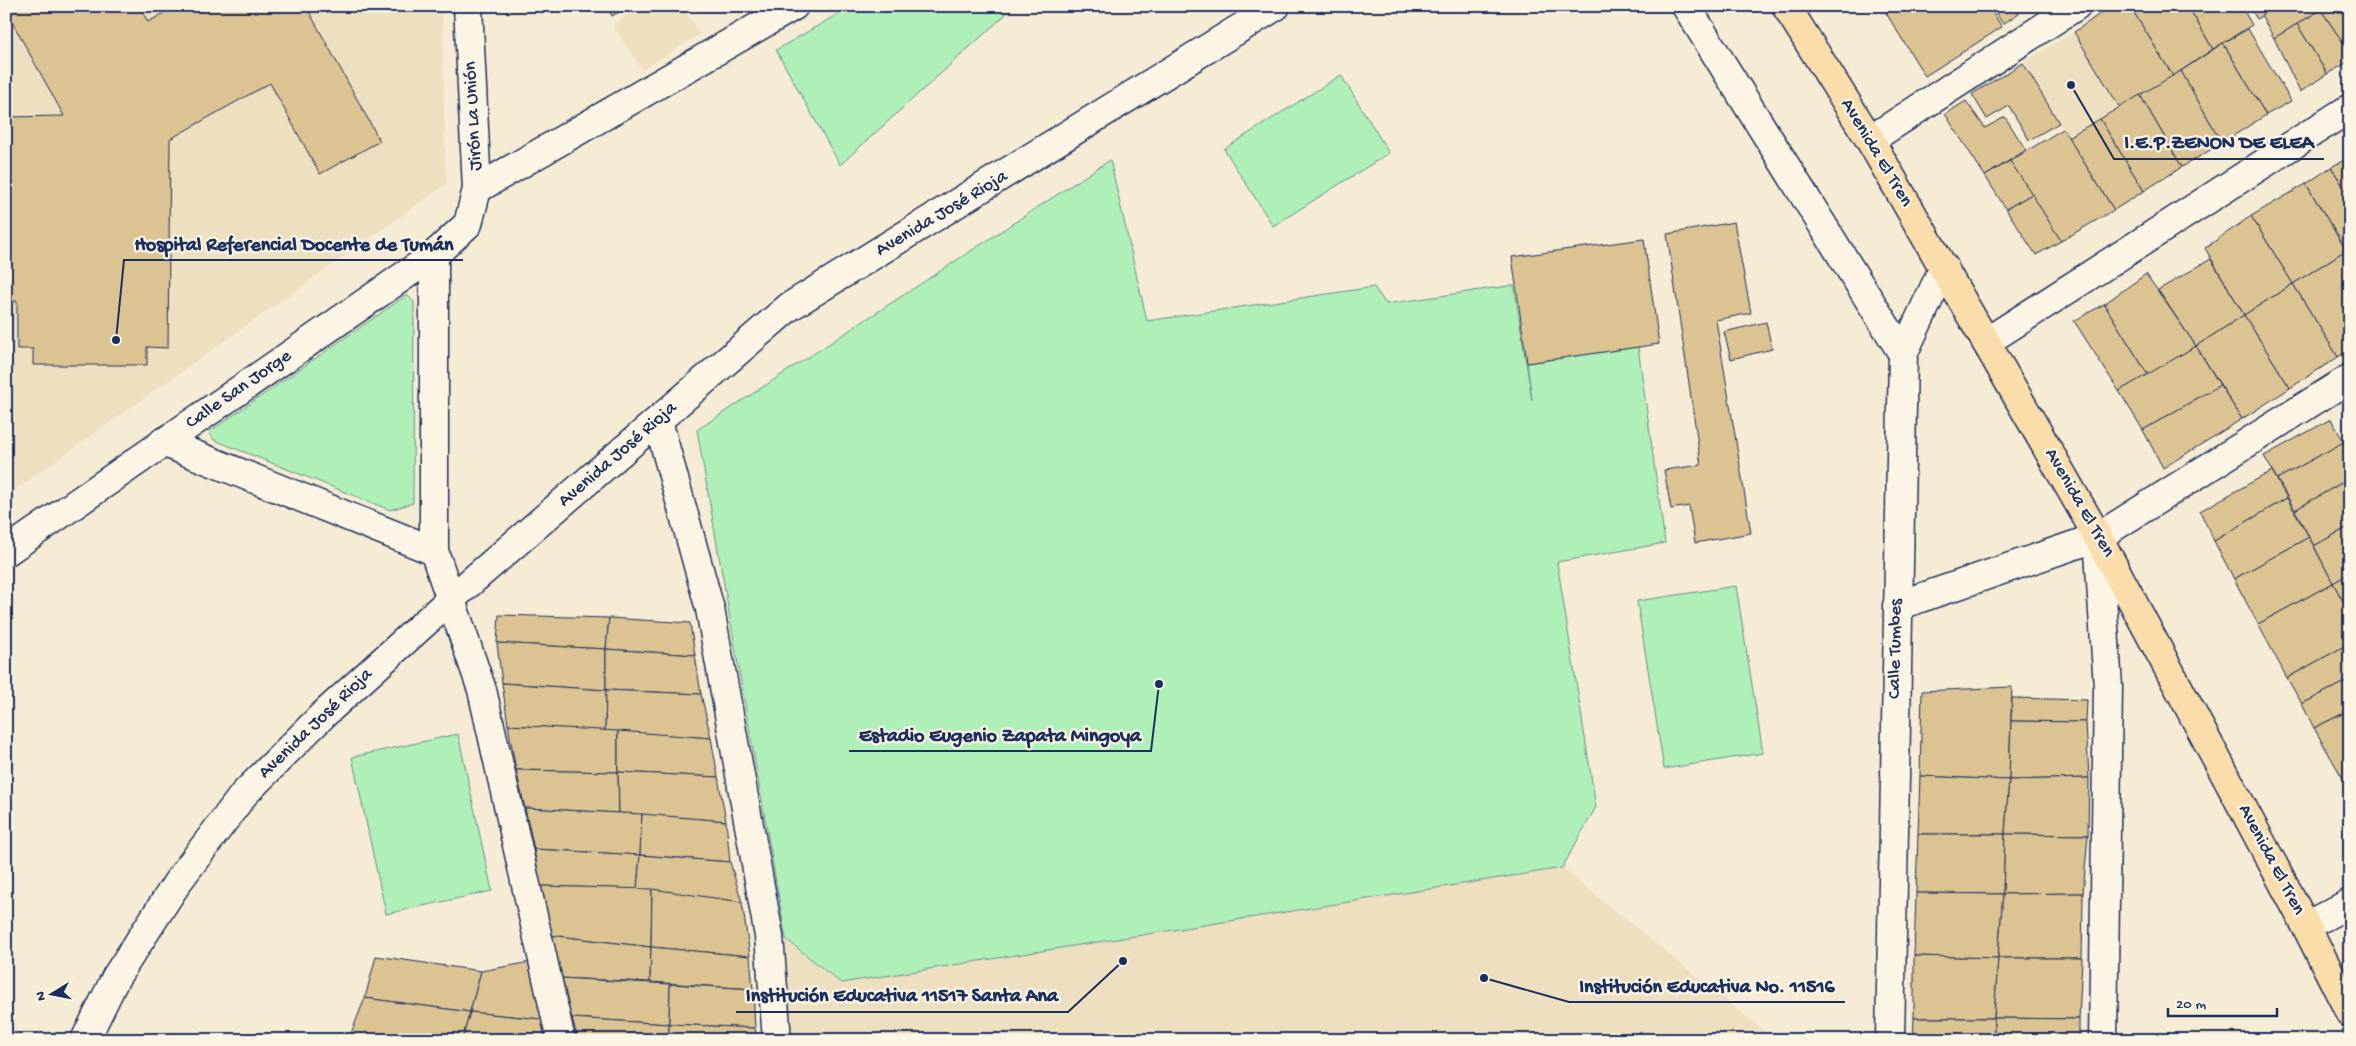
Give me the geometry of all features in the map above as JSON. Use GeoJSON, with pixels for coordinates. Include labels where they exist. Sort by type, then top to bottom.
{"type":"FeatureCollection","features":[{"type":"Feature","properties":{"kind":"main road","name":"Avenida El Tren"},"geometry":{"type":"LineString","coordinates":[[1786,6],[1870,140],[2098,536],[2306,926],[2350,1013]]}},
{"type":"Feature","properties":{"kind":"street","name":"Jirón La Unión"},"geometry":{"type":"LineString","coordinates":[[468,6],[478,189],[468,224]]}},
{"type":"Feature","properties":{"kind":"street"},"geometry":{"type":"LineString","coordinates":[[478,189],[794,6]]}},
{"type":"Feature","properties":{"kind":"street","name":"Avenida José Rioja"},"geometry":{"type":"LineString","coordinates":[[85,1040],[116,977],[179,880],[244,794],[323,715],[450,599],[789,307],[1276,6]]}},
{"type":"Feature","properties":{"kind":"street"},"geometry":{"type":"LineString","coordinates":[[1686,6],[1903,354]]}},
{"type":"Feature","properties":{"kind":"street"},"geometry":{"type":"LineString","coordinates":[[1870,140],[2076,6]]}},
{"type":"Feature","properties":{"kind":"street"},"geometry":{"type":"LineString","coordinates":[[1986,342],[2350,108]]}},
{"type":"Feature","properties":{"kind":"street","name":"Calle San Jorge"},"geometry":{"type":"LineString","coordinates":[[6,552],[434,255],[468,224]]}},
{"type":"Feature","properties":{"kind":"street"},"geometry":{"type":"LineString","coordinates":[[434,255],[434,551],[482,690],[561,1040]]}},
{"type":"Feature","properties":{"kind":"street","name":"Calle Tumbes"},"geometry":{"type":"LineString","coordinates":[[1890,1040],[1903,354],[1944,267]]}},
{"type":"Feature","properties":{"kind":"street"},"geometry":{"type":"LineString","coordinates":[[1897,606],[2098,536],[2347,387]]}},
{"type":"Feature","properties":{"kind":"street"},"geometry":{"type":"LineString","coordinates":[[658,421],[710,609],[769,936],[777,1040]]}},
{"type":"Feature","properties":{"kind":"street"},"geometry":{"type":"LineString","coordinates":[[163,442],[434,551]]}},
{"type":"Feature","properties":{"kind":"street"},"geometry":{"type":"LineString","coordinates":[[2098,536],[2108,687],[2103,1040]]}},
{"type":"Feature","properties":{"kind":"street"},"geometry":{"type":"LineString","coordinates":[[2306,926],[2350,903]]}},
{"type":"Feature","properties":{"kind":"shaded area"},"geometry":{"type":"Polygon","coordinates":[[[6,6],[439,6],[442,12],[446,184],[6,496],[6,6]]]}},
{"type":"Feature","properties":{"kind":"shaded area"},"geometry":{"type":"Polygon","coordinates":[[[642,6],[682,6],[700,34],[642,70],[613,25],[642,6]]]}},
{"type":"Feature","properties":{"kind":"shaded area"},"geometry":{"type":"Polygon","coordinates":[[[2074,32],[2120,108],[2068,137],[2023,63],[2074,32]]]}},
{"type":"Feature","properties":{"kind":"shaded area"},"geometry":{"type":"Polygon","coordinates":[[[1562,868],[1775,1040],[791,1040],[786,940],[841,983],[1562,868]]]}},
{"type":"Feature","properties":{"kind":"green space"},"geometry":{"type":"Polygon","coordinates":[[[852,6],[1015,6],[840,165],[776,50],[852,6]]]}},
{"type":"Feature","properties":{"kind":"green space"},"geometry":{"type":"Polygon","coordinates":[[[1341,75],[1389,153],[1273,226],[1224,149],[1341,75]]]}},
{"type":"Feature","properties":{"kind":"green space"},"geometry":{"type":"Polygon","coordinates":[[[1110,160],[1147,321],[1374,287],[1386,304],[1514,285],[1532,400],[1527,363],[1638,347],[1665,543],[1557,562],[1596,807],[1562,868],[841,983],[786,939],[697,430],[1110,160]]]}},
{"type":"Feature","properties":{"kind":"green space"},"geometry":{"type":"Polygon","coordinates":[[[407,295],[414,302],[413,503],[390,510],[214,440],[209,432],[407,295]]]}},
{"type":"Feature","properties":{"kind":"green space"},"geometry":{"type":"Polygon","coordinates":[[[1736,586],[1763,753],[1664,769],[1637,601],[1736,586]]]}},
{"type":"Feature","properties":{"kind":"green space"},"geometry":{"type":"Polygon","coordinates":[[[458,734],[492,891],[386,914],[352,757],[458,734]]]}},
{"type":"Feature","properties":{"kind":"building"},"geometry":{"type":"Polygon","coordinates":[[[6,6],[139,6],[148,22],[177,6],[306,6],[380,141],[320,174],[270,83],[170,139],[168,348],[147,347],[147,365],[33,365],[33,349],[17,349],[17,301],[6,302],[6,117],[64,116],[6,11],[6,6]]]}},
{"type":"Feature","properties":{"kind":"building"},"geometry":{"type":"Polygon","coordinates":[[[607,6],[629,6],[612,16],[607,6]]]}},
{"type":"Feature","properties":{"kind":"building"},"geometry":{"type":"Polygon","coordinates":[[[1896,6],[1988,6],[2002,27],[1925,76],[1886,13],[1896,6]]]}},
{"type":"Feature","properties":{"kind":"building"},"geometry":{"type":"Polygon","coordinates":[[[1991,6],[2029,6],[2003,24],[1991,6]]]}},
{"type":"Feature","properties":{"kind":"building"},"geometry":{"type":"Polygon","coordinates":[[[2111,6],[2130,6],[2173,76],[2120,108],[2074,32],[2111,6]]]}},
{"type":"Feature","properties":{"kind":"building"},"geometry":{"type":"Polygon","coordinates":[[[2130,6],[2188,6],[2213,49],[2173,76],[2130,6]]]}},
{"type":"Feature","properties":{"kind":"building"},"geometry":{"type":"Polygon","coordinates":[[[2188,6],[2241,6],[2252,25],[2213,49],[2188,6]]]}},
{"type":"Feature","properties":{"kind":"building"},"geometry":{"type":"Polygon","coordinates":[[[2249,6],[2276,6],[2257,19],[2249,6]]]}},
{"type":"Feature","properties":{"kind":"building"},"geometry":{"type":"Polygon","coordinates":[[[2276,6],[2327,6],[2274,38],[2261,15],[2276,6]]]}},
{"type":"Feature","properties":{"kind":"building"},"geometry":{"type":"Polygon","coordinates":[[[2327,6],[2350,6],[2350,53],[2321,10],[2327,6]]]}},
{"type":"Feature","properties":{"kind":"building"},"geometry":{"type":"Polygon","coordinates":[[[2321,10],[2350,53],[2350,61],[2327,74],[2297,24],[2321,10]]]}},
{"type":"Feature","properties":{"kind":"building"},"geometry":{"type":"Polygon","coordinates":[[[2297,24],[2327,74],[2300,92],[2274,38],[2297,24]]]}},
{"type":"Feature","properties":{"kind":"building"},"geometry":{"type":"Polygon","coordinates":[[[2248,29],[2291,101],[2266,115],[2223,43],[2248,29]]]}},
{"type":"Feature","properties":{"kind":"building"},"geometry":{"type":"Polygon","coordinates":[[[2223,43],[2266,115],[2222,143],[2181,71],[2223,43]]]}},
{"type":"Feature","properties":{"kind":"building"},"geometry":{"type":"Polygon","coordinates":[[[2023,63],[2059,123],[2029,140],[2009,106],[1987,119],[1972,94],[2023,63]]]}},
{"type":"Feature","properties":{"kind":"building"},"geometry":{"type":"Polygon","coordinates":[[[2181,71],[2222,143],[2182,167],[2140,95],[2181,71]]]}},
{"type":"Feature","properties":{"kind":"building"},"geometry":{"type":"Polygon","coordinates":[[[2140,95],[2182,167],[2144,191],[2100,119],[2140,95]]]}},
{"type":"Feature","properties":{"kind":"building"},"geometry":{"type":"Polygon","coordinates":[[[1966,101],[1985,128],[2005,117],[2026,150],[1985,176],[1945,114],[1966,101]]]}},
{"type":"Feature","properties":{"kind":"building"},"geometry":{"type":"Polygon","coordinates":[[[2100,119],[2144,191],[2114,210],[2068,137],[2100,119]]]}},
{"type":"Feature","properties":{"kind":"building"},"geometry":{"type":"Polygon","coordinates":[[[2063,129],[2114,210],[2061,241],[2010,161],[2063,129]]]}},
{"type":"Feature","properties":{"kind":"building"},"geometry":{"type":"Polygon","coordinates":[[[2350,157],[2350,197],[2331,167],[2350,157]]]}},
{"type":"Feature","properties":{"kind":"building"},"geometry":{"type":"Polygon","coordinates":[[[2010,161],[2032,194],[2006,209],[1985,176],[2010,161]]]}},
{"type":"Feature","properties":{"kind":"building"},"geometry":{"type":"Polygon","coordinates":[[[2331,167],[2350,197],[2350,248],[2346,250],[2306,184],[2331,167]]]}},
{"type":"Feature","properties":{"kind":"building"},"geometry":{"type":"Polygon","coordinates":[[[2306,184],[2346,250],[2293,284],[2251,216],[2306,184]]]}},
{"type":"Feature","properties":{"kind":"building"},"geometry":{"type":"Polygon","coordinates":[[[2032,194],[2061,241],[2036,255],[2006,209],[2032,194]]]}},
{"type":"Feature","properties":{"kind":"building"},"geometry":{"type":"Polygon","coordinates":[[[2251,216],[2293,284],[2244,315],[2205,248],[2251,216]]]}},
{"type":"Feature","properties":{"kind":"building"},"geometry":{"type":"Polygon","coordinates":[[[1734,222],[1751,313],[1716,320],[1751,533],[1695,543],[1689,506],[1671,509],[1664,470],[1701,465],[1667,234],[1734,222]]]}},
{"type":"Feature","properties":{"kind":"building"},"geometry":{"type":"Polygon","coordinates":[[[1644,239],[1659,344],[1527,363],[1512,257],[1644,239]]]}},
{"type":"Feature","properties":{"kind":"building"},"geometry":{"type":"Polygon","coordinates":[[[2346,250],[2350,257],[2350,350],[2338,357],[2293,284],[2346,250]]]}},
{"type":"Feature","properties":{"kind":"building"},"geometry":{"type":"Polygon","coordinates":[[[2211,259],[2244,315],[2196,346],[2158,290],[2211,259]]]}},
{"type":"Feature","properties":{"kind":"building"},"geometry":{"type":"Polygon","coordinates":[[[2146,274],[2196,346],[2148,375],[2104,304],[2146,274]]]}},
{"type":"Feature","properties":{"kind":"building"},"geometry":{"type":"Polygon","coordinates":[[[2293,284],[2338,357],[2290,388],[2244,315],[2293,284]]]}},
{"type":"Feature","properties":{"kind":"building"},"geometry":{"type":"Polygon","coordinates":[[[2104,304],[2148,375],[2119,391],[2074,321],[2104,304]]]}},
{"type":"Feature","properties":{"kind":"building"},"geometry":{"type":"Polygon","coordinates":[[[2244,315],[2290,388],[2242,419],[2196,346],[2244,315]]]}},
{"type":"Feature","properties":{"kind":"building"},"geometry":{"type":"Polygon","coordinates":[[[1766,322],[1772,349],[1731,359],[1724,332],[1766,322]]]}},
{"type":"Feature","properties":{"kind":"building"},"geometry":{"type":"Polygon","coordinates":[[[2196,346],[2220,385],[2143,430],[2119,391],[2196,346]]]}},
{"type":"Feature","properties":{"kind":"building"},"geometry":{"type":"Polygon","coordinates":[[[2220,385],[2242,419],[2163,468],[2143,430],[2220,385]]]}},
{"type":"Feature","properties":{"kind":"building"},"geometry":{"type":"Polygon","coordinates":[[[2331,419],[2344,442],[2277,479],[2264,456],[2331,419]]]}},
{"type":"Feature","properties":{"kind":"building"},"geometry":{"type":"Polygon","coordinates":[[[2344,442],[2350,453],[2350,478],[2295,510],[2277,479],[2344,442]]]}},
{"type":"Feature","properties":{"kind":"building"},"geometry":{"type":"Polygon","coordinates":[[[2272,471],[2287,498],[2214,541],[2200,511],[2272,471]]]}},
{"type":"Feature","properties":{"kind":"building"},"geometry":{"type":"Polygon","coordinates":[[[2350,478],[2350,526],[2314,546],[2295,510],[2350,478]]]}},
{"type":"Feature","properties":{"kind":"building"},"geometry":{"type":"Polygon","coordinates":[[[2287,498],[2309,537],[2234,579],[2214,541],[2287,498]]]}},
{"type":"Feature","properties":{"kind":"building"},"geometry":{"type":"Polygon","coordinates":[[[2350,526],[2350,573],[2333,583],[2314,546],[2350,526]]]}},
{"type":"Feature","properties":{"kind":"building"},"geometry":{"type":"Polygon","coordinates":[[[2309,537],[2333,583],[2258,624],[2234,579],[2309,537]]]}},
{"type":"Feature","properties":{"kind":"building"},"geometry":{"type":"Polygon","coordinates":[[[2350,573],[2350,600],[2344,603],[2333,583],[2350,573]]]}},
{"type":"Feature","properties":{"kind":"building"},"geometry":{"type":"Polygon","coordinates":[[[2333,583],[2350,614],[2350,643],[2287,678],[2258,624],[2333,583]]]}},
{"type":"Feature","properties":{"kind":"building"},"geometry":{"type":"Polygon","coordinates":[[[499,615],[609,618],[606,649],[497,643],[499,615]]]}},
{"type":"Feature","properties":{"kind":"building"},"geometry":{"type":"Polygon","coordinates":[[[609,618],[690,623],[695,655],[606,649],[609,618]]]}},
{"type":"Feature","properties":{"kind":"building"},"geometry":{"type":"Polygon","coordinates":[[[497,643],[606,649],[606,690],[502,683],[497,643]]]}},
{"type":"Feature","properties":{"kind":"building"},"geometry":{"type":"Polygon","coordinates":[[[2350,643],[2350,679],[2302,704],[2287,678],[2350,643]]]}},
{"type":"Feature","properties":{"kind":"building"},"geometry":{"type":"Polygon","coordinates":[[[606,649],[695,655],[701,694],[606,690],[606,649]]]}},
{"type":"Feature","properties":{"kind":"building"},"geometry":{"type":"Polygon","coordinates":[[[2350,679],[2350,710],[2314,728],[2302,704],[2350,679]]]}},
{"type":"Feature","properties":{"kind":"building"},"geometry":{"type":"Polygon","coordinates":[[[502,683],[606,690],[605,731],[508,725],[502,683]]]}},
{"type":"Feature","properties":{"kind":"building"},"geometry":{"type":"Polygon","coordinates":[[[2012,687],[2009,780],[1920,776],[1922,691],[2012,687]]]}},
{"type":"Feature","properties":{"kind":"building"},"geometry":{"type":"Polygon","coordinates":[[[606,690],[701,694],[711,738],[605,731],[606,690]]]}},
{"type":"Feature","properties":{"kind":"building"},"geometry":{"type":"Polygon","coordinates":[[[2012,698],[2087,700],[2086,722],[2011,721],[2012,698]]]}},
{"type":"Feature","properties":{"kind":"building"},"geometry":{"type":"Polygon","coordinates":[[[2350,710],[2350,782],[2346,784],[2314,728],[2350,710]]]}},
{"type":"Feature","properties":{"kind":"building"},"geometry":{"type":"Polygon","coordinates":[[[2011,721],[2086,722],[2089,778],[2009,780],[2011,721]]]}},
{"type":"Feature","properties":{"kind":"building"},"geometry":{"type":"Polygon","coordinates":[[[508,725],[618,731],[618,772],[516,770],[508,725]]]}},
{"type":"Feature","properties":{"kind":"building"},"geometry":{"type":"Polygon","coordinates":[[[618,731],[711,738],[718,777],[618,772],[618,731]]]}},
{"type":"Feature","properties":{"kind":"building"},"geometry":{"type":"Polygon","coordinates":[[[516,770],[618,772],[619,813],[525,808],[516,770]]]}},
{"type":"Feature","properties":{"kind":"building"},"geometry":{"type":"Polygon","coordinates":[[[618,772],[718,777],[726,821],[619,813],[618,772]]]}},
{"type":"Feature","properties":{"kind":"building"},"geometry":{"type":"Polygon","coordinates":[[[1920,776],[2009,780],[2005,834],[1918,834],[1920,776]]]}},
{"type":"Feature","properties":{"kind":"building"},"geometry":{"type":"Polygon","coordinates":[[[2089,778],[2088,835],[2005,834],[2009,780],[2089,778]]]}},
{"type":"Feature","properties":{"kind":"building"},"geometry":{"type":"Polygon","coordinates":[[[525,808],[642,814],[640,855],[534,849],[525,808]]]}},
{"type":"Feature","properties":{"kind":"building"},"geometry":{"type":"Polygon","coordinates":[[[642,814],[726,821],[730,862],[640,855],[642,814]]]}},
{"type":"Feature","properties":{"kind":"building"},"geometry":{"type":"Polygon","coordinates":[[[1918,834],[2005,834],[2003,894],[1916,893],[1918,834]]]}},
{"type":"Feature","properties":{"kind":"building"},"geometry":{"type":"Polygon","coordinates":[[[2005,834],[2088,835],[2083,893],[2003,894],[2005,834]]]}},
{"type":"Feature","properties":{"kind":"building"},"geometry":{"type":"Polygon","coordinates":[[[534,849],[640,855],[637,889],[540,886],[534,849]]]}},
{"type":"Feature","properties":{"kind":"building"},"geometry":{"type":"Polygon","coordinates":[[[640,855],[730,862],[742,902],[637,889],[640,855]]]}},
{"type":"Feature","properties":{"kind":"building"},"geometry":{"type":"Polygon","coordinates":[[[540,886],[652,889],[651,947],[549,935],[540,886]]]}},
{"type":"Feature","properties":{"kind":"building"},"geometry":{"type":"Polygon","coordinates":[[[652,889],[742,902],[750,956],[651,947],[652,889]]]}},
{"type":"Feature","properties":{"kind":"building"},"geometry":{"type":"Polygon","coordinates":[[[1916,893],[2003,894],[1998,958],[1914,956],[1916,893]]]}},
{"type":"Feature","properties":{"kind":"building"},"geometry":{"type":"Polygon","coordinates":[[[2083,893],[2082,958],[1998,958],[2003,894],[2083,893]]]}},
{"type":"Feature","properties":{"kind":"building"},"geometry":{"type":"Polygon","coordinates":[[[549,935],[651,947],[650,982],[560,978],[549,935]]]}},
{"type":"Feature","properties":{"kind":"building"},"geometry":{"type":"Polygon","coordinates":[[[651,947],[750,956],[753,989],[650,982],[651,947]]]}},
{"type":"Feature","properties":{"kind":"building"},"geometry":{"type":"Polygon","coordinates":[[[376,956],[481,971],[470,1012],[365,998],[376,956]]]}},
{"type":"Feature","properties":{"kind":"building"},"geometry":{"type":"Polygon","coordinates":[[[1914,956],[1998,958],[1994,1018],[1914,1018],[1914,956]]]}},
{"type":"Feature","properties":{"kind":"building"},"geometry":{"type":"Polygon","coordinates":[[[1998,958],[2082,958],[2079,1019],[1994,1018],[1998,958]]]}},
{"type":"Feature","properties":{"kind":"building"},"geometry":{"type":"Polygon","coordinates":[[[531,962],[551,1020],[470,1012],[481,971],[531,962]]]}},
{"type":"Feature","properties":{"kind":"building"},"geometry":{"type":"Polygon","coordinates":[[[560,978],[670,984],[669,1024],[572,1018],[560,978]]]}},
{"type":"Feature","properties":{"kind":"building"},"geometry":{"type":"Polygon","coordinates":[[[670,984],[753,989],[755,1028],[669,1024],[670,984]]]}},
{"type":"Feature","properties":{"kind":"building"},"geometry":{"type":"Polygon","coordinates":[[[365,998],[470,1012],[462,1040],[376,1040],[350,1036],[365,998]]]}},
{"type":"Feature","properties":{"kind":"building"},"geometry":{"type":"Polygon","coordinates":[[[470,1012],[551,1020],[543,1040],[462,1040],[470,1012]]]}},
{"type":"Feature","properties":{"kind":"building"},"geometry":{"type":"Polygon","coordinates":[[[572,1018],[669,1024],[669,1040],[578,1040],[572,1018]]]}},
{"type":"Feature","properties":{"kind":"building"},"geometry":{"type":"Polygon","coordinates":[[[1914,1018],[1994,1018],[1994,1040],[1913,1040],[1914,1018]]]}},
{"type":"Feature","properties":{"kind":"building"},"geometry":{"type":"Polygon","coordinates":[[[1994,1018],[2079,1019],[2079,1040],[1994,1040],[1994,1018]]]}},
{"type":"Feature","properties":{"kind":"building"},"geometry":{"type":"Polygon","coordinates":[[[669,1024],[755,1028],[757,1040],[669,1040],[669,1024]]]}},
{"type":"Feature","properties":{"kind":"place","name":"I.E.P.ZENON DE ELEA"},"geometry":{"type":"Point","coordinates":[2071,85]}},
{"type":"Feature","properties":{"kind":"place","name":"Hospital Referencial Docente de Tumán"},"geometry":{"type":"Point","coordinates":[116,340]}},
{"type":"Feature","properties":{"kind":"place","name":"Estadio Eugenio Zapata Mingoya"},"geometry":{"type":"Point","coordinates":[1159,684]}},
{"type":"Feature","properties":{"kind":"place","name":"Institución Educativa 11517 Santa Ana"},"geometry":{"type":"Point","coordinates":[1123,961]}},
{"type":"Feature","properties":{"kind":"place","name":"Institución Educativa No. 11516"},"geometry":{"type":"Point","coordinates":[1484,978]}}]}
